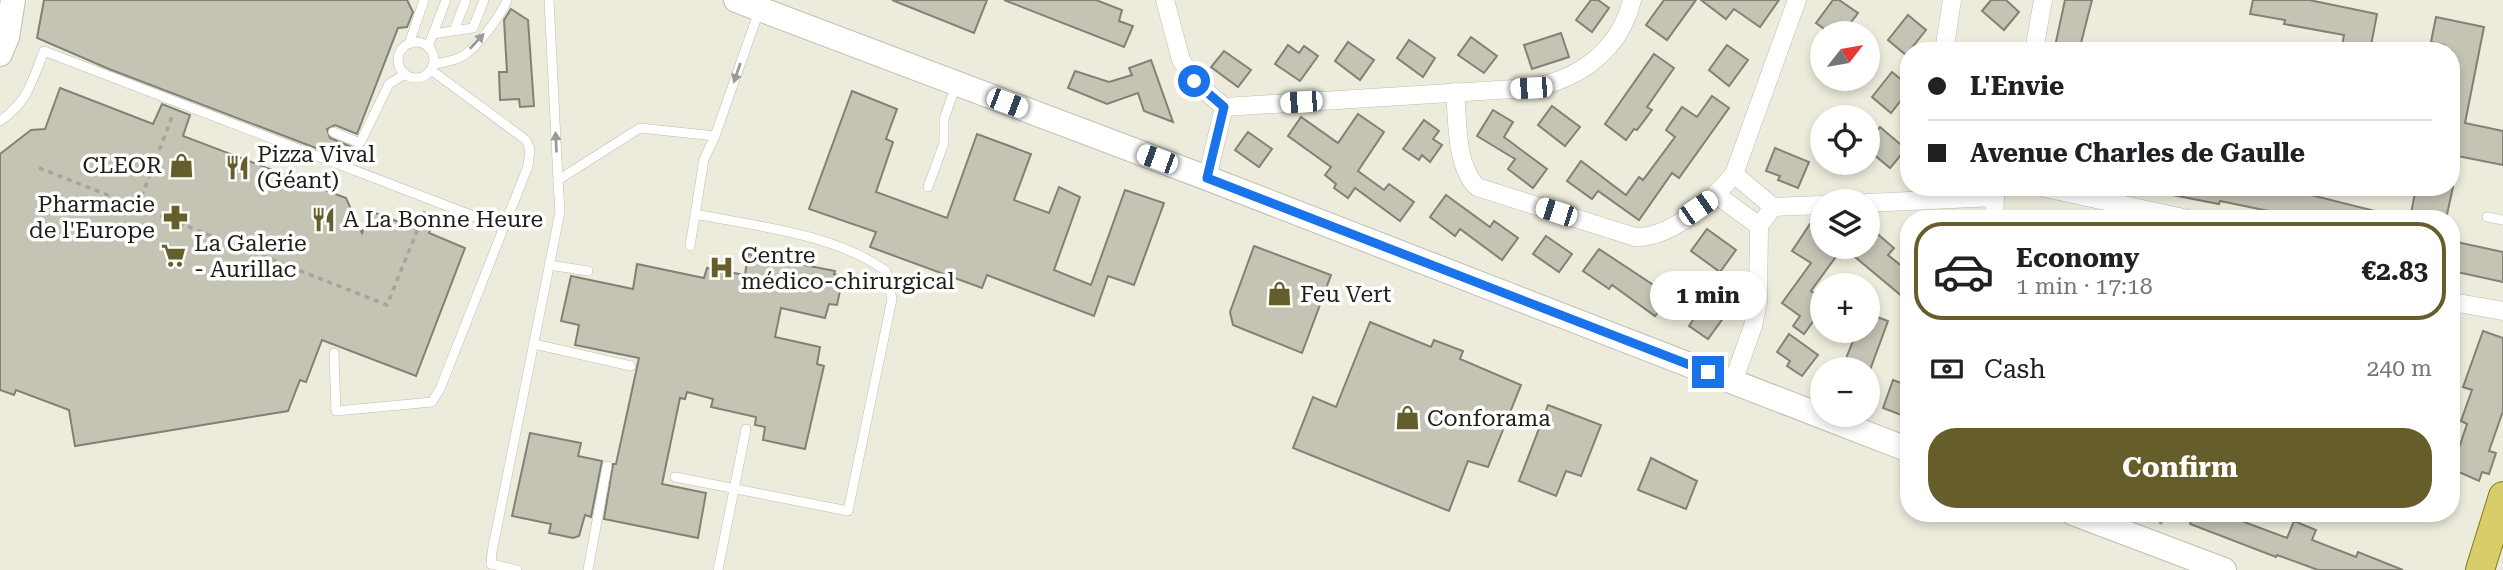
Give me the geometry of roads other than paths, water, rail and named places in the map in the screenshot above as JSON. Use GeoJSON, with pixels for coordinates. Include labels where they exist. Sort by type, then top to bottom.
{"type":"FeatureCollection","features":[{"type":"Feature","properties":{"kind":"main road"},"geometry":{"type":"LineString","coordinates":[[0,54],[7,37],[13,0]]}},
{"type":"Feature","properties":{"kind":"main road"},"geometry":{"type":"LineString","coordinates":[[736,0],[1207,178],[1900,447]]}},
{"type":"Feature","properties":{"kind":"main road"},"geometry":{"type":"LineString","coordinates":[[2480,570],[2503,496]]}},
{"type":"Feature","properties":{"kind":"main road"},"geometry":{"type":"LineString","coordinates":[[2097,522],[2224,570]]}},
{"type":"Feature","properties":{"kind":"street"},"geometry":{"type":"LineString","coordinates":[[1165,0],[1181,60],[1194,81],[1224,107],[1531,88],[1556,83],[1581,71],[1602,55],[1618,35],[1632,0]]}},
{"type":"Feature","properties":{"kind":"street"},"geometry":{"type":"LineString","coordinates":[[1455,92],[1464,166],[1469,179],[1477,187],[1634,237],[1647,238],[1660,234],[1717,195],[1734,174],[1797,0]]}},
{"type":"Feature","properties":{"kind":"street"},"geometry":{"type":"LineString","coordinates":[[1945,42],[1952,0]]}},
{"type":"Feature","properties":{"kind":"street"},"geometry":{"type":"LineString","coordinates":[[2036,42],[2043,0]]}},
{"type":"Feature","properties":{"kind":"street"},"geometry":{"type":"LineString","coordinates":[[1207,178],[1224,107]]}},
{"type":"Feature","properties":{"kind":"street"},"geometry":{"type":"LineString","coordinates":[[1734,174],[1773,207],[1810,205]]}},
{"type":"Feature","properties":{"kind":"street"},"geometry":{"type":"LineString","coordinates":[[1717,195],[1759,226]]}},
{"type":"Feature","properties":{"kind":"street"},"geometry":{"type":"LineString","coordinates":[[1880,201],[1908,196]]}},
{"type":"Feature","properties":{"kind":"street"},"geometry":{"type":"LineString","coordinates":[[2082,196],[2146,210]]}},
{"type":"Feature","properties":{"kind":"street"},"geometry":{"type":"LineString","coordinates":[[1733,382],[1753,326],[1758,302],[1759,226],[1773,207]]}},
{"type":"Feature","properties":{"kind":"street"},"geometry":{"type":"LineString","coordinates":[[2460,303],[2503,310]]}},
{"type":"Feature","properties":{"kind":"lane"},"geometry":{"type":"LineString","coordinates":[[410,44],[424,0]]}},
{"type":"Feature","properties":{"kind":"lane"},"geometry":{"type":"LineString","coordinates":[[428,47],[446,0]]}},
{"type":"Feature","properties":{"kind":"lane"},"geometry":{"type":"LineString","coordinates":[[454,30],[466,0]]}},
{"type":"Feature","properties":{"kind":"lane"},"geometry":{"type":"LineString","coordinates":[[433,34],[473,27],[484,0]]}},
{"type":"Feature","properties":{"kind":"lane"},"geometry":{"type":"LineString","coordinates":[[432,67],[433,55],[428,47],[419,43],[404,47],[399,58],[401,69],[405,74],[421,77],[432,67],[461,57],[503,11],[507,0]]}},
{"type":"Feature","properties":{"kind":"lane"},"geometry":{"type":"LineString","coordinates":[[517,570],[491,564],[560,212],[548,0]]}},
{"type":"Feature","properties":{"kind":"lane"},"geometry":{"type":"LineString","coordinates":[[690,246],[704,159],[715,136],[759,9]]}},
{"type":"Feature","properties":{"kind":"lane"},"geometry":{"type":"LineString","coordinates":[[0,121],[17,110],[24,100],[44,51],[360,169],[502,227]]}},
{"type":"Feature","properties":{"kind":"lane"},"geometry":{"type":"LineString","coordinates":[[334,353],[336,411],[432,402],[440,389],[527,166],[530,149],[526,140],[432,67]]}},
{"type":"Feature","properties":{"kind":"lane"},"geometry":{"type":"LineString","coordinates":[[333,132],[360,143],[389,84],[405,74]]}},
{"type":"Feature","properties":{"kind":"lane"},"geometry":{"type":"LineString","coordinates":[[928,187],[944,143],[944,119],[957,84]]}},
{"type":"Feature","properties":{"kind":"lane"},"geometry":{"type":"LineString","coordinates":[[558,180],[640,128],[715,136]]}},
{"type":"Feature","properties":{"kind":"lane"},"geometry":{"type":"LineString","coordinates":[[675,477],[848,511],[892,299],[886,271],[866,257],[789,232],[695,214]]}},
{"type":"Feature","properties":{"kind":"lane"},"geometry":{"type":"LineString","coordinates":[[2487,217],[2503,220]]}},
{"type":"Feature","properties":{"kind":"lane"},"geometry":{"type":"LineString","coordinates":[[550,265],[588,271]]}},
{"type":"Feature","properties":{"kind":"lane"},"geometry":{"type":"LineString","coordinates":[[534,344],[631,366]]}},
{"type":"Feature","properties":{"kind":"lane"},"geometry":{"type":"LineString","coordinates":[[718,570],[746,429]]}},
{"type":"Feature","properties":{"kind":"lane"},"geometry":{"type":"LineString","coordinates":[[588,570],[607,467]]}},
{"type":"Feature","properties":{"kind":"place","name":"CLEOR"},"geometry":{"type":"Point","coordinates":[182,165]}},
{"type":"Feature","properties":{"kind":"place","name":"Pizza Vival (Géant)"},"geometry":{"type":"Point","coordinates":[237,167]}},
{"type":"Feature","properties":{"kind":"place","name":"Pharmacie de l'Europe"},"geometry":{"type":"Point","coordinates":[175,217]}},
{"type":"Feature","properties":{"kind":"place","name":"A La Bonne Heure"},"geometry":{"type":"Point","coordinates":[323,219]}},
{"type":"Feature","properties":{"kind":"place","name":"La Galerie - Aurillac"},"geometry":{"type":"Point","coordinates":[174,256]}},
{"type":"Feature","properties":{"kind":"place","name":"Centre médico-chirurgical"},"geometry":{"type":"Point","coordinates":[721,268]}},
{"type":"Feature","properties":{"kind":"place","name":"Feu Vert"},"geometry":{"type":"Point","coordinates":[1280,294]}},
{"type":"Feature","properties":{"kind":"place","name":"Conforama"},"geometry":{"type":"Point","coordinates":[1407,418]}}]}
